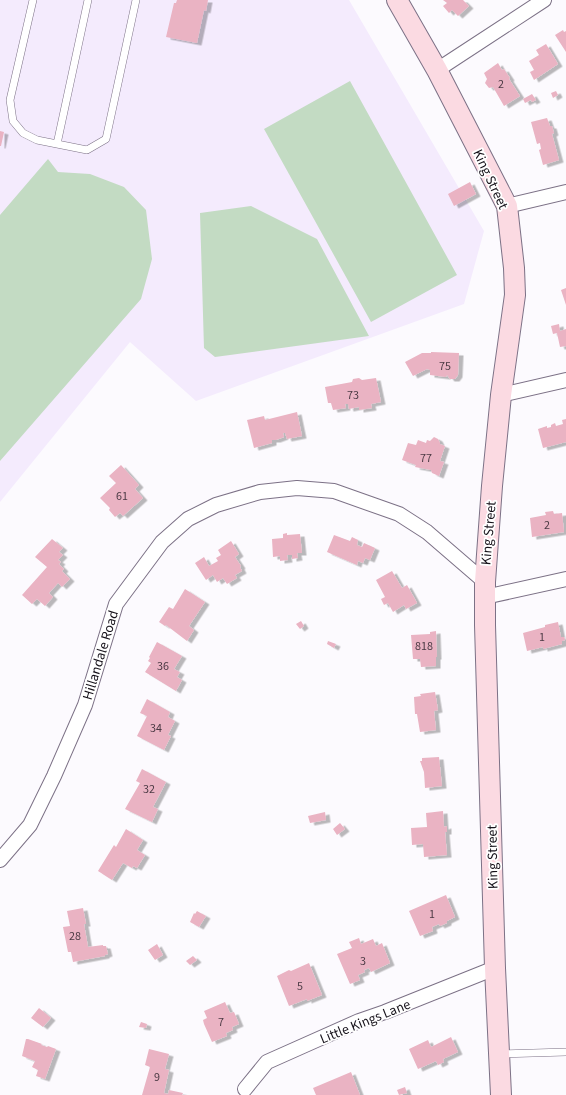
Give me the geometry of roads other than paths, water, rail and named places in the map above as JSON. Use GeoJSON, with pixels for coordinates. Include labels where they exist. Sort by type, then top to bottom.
{"type":"FeatureCollection","features":[{"type":"Feature","properties":{"kind":"main road","name":"King Street"},"geometry":{"type":"LineString","coordinates":[[397,0],[437,70],[507,206],[514,268],[515,295],[501,395],[485,589],[495,968],[501,1095]]}},
{"type":"Feature","properties":{"kind":"street"},"geometry":{"type":"LineString","coordinates":[[437,70],[544,0]]}},
{"type":"Feature","properties":{"kind":"street"},"geometry":{"type":"LineString","coordinates":[[507,206],[566,192]]}},
{"type":"Feature","properties":{"kind":"street"},"geometry":{"type":"LineString","coordinates":[[501,395],[566,380]]}},
{"type":"Feature","properties":{"kind":"street","name":"Hillandale Road"},"geometry":{"type":"LineString","coordinates":[[0,860],[30,825],[54,776],[84,705],[116,604],[162,542],[188,519],[216,505],[260,492],[298,488],[334,491],[399,514],[427,532],[485,589]]}},
{"type":"Feature","properties":{"kind":"street"},"geometry":{"type":"LineString","coordinates":[[485,589],[566,579]]}},
{"type":"Feature","properties":{"kind":"street","name":"Little Kings Lane"},"geometry":{"type":"LineString","coordinates":[[245,1089],[267,1062],[359,1021],[495,968]]}},
{"type":"Feature","properties":{"kind":"lane"},"geometry":{"type":"LineString","coordinates":[[33,0],[10,100],[13,121],[23,133],[37,140],[87,150],[106,139],[136,0]]}},
{"type":"Feature","properties":{"kind":"lane"},"geometry":{"type":"LineString","coordinates":[[57,144],[88,0]]}},
{"type":"Feature","properties":{"kind":"lane"},"geometry":{"type":"LineString","coordinates":[[498,1054],[566,1052]]}}]}
